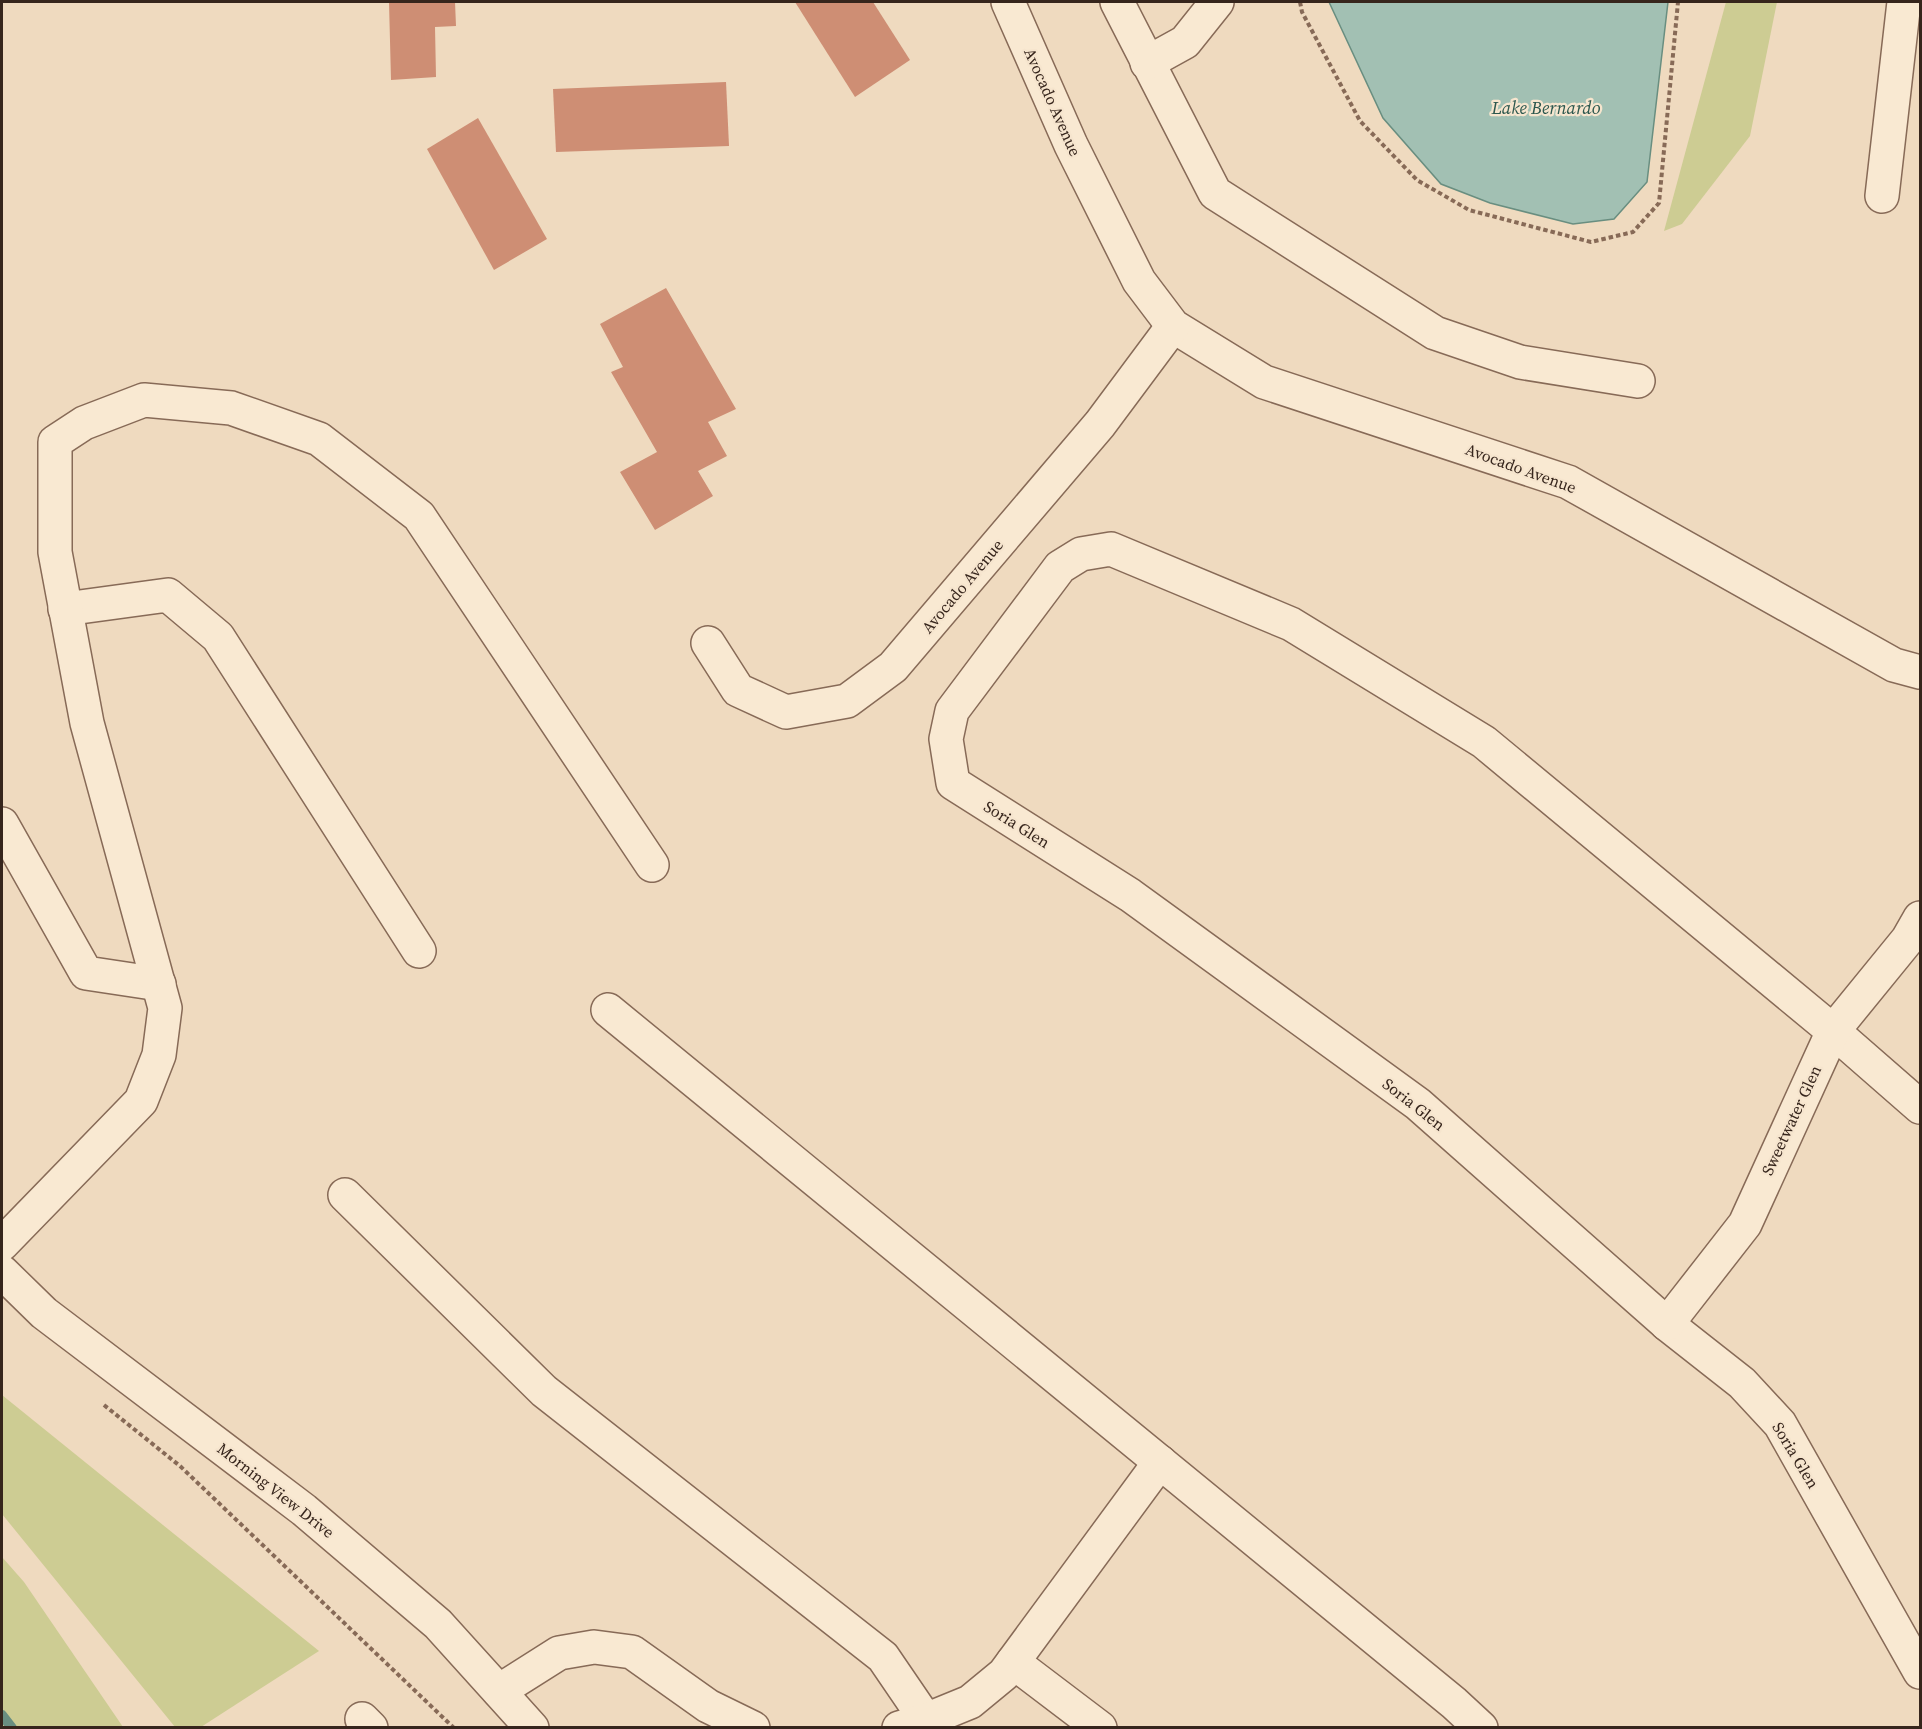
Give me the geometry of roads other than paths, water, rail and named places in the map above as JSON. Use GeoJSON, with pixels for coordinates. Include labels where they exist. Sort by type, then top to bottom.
{"type":"FeatureCollection","features":[{"type":"Feature","properties":{"kind":"street","name":"Avocado Avenue"},"geometry":{"type":"LineString","coordinates":[[1008,2],[1071,145],[1140,281],[1173,326],[1264,382],[1568,482],[1894,665],[1920,672]]}},
{"type":"Feature","properties":{"kind":"street"},"geometry":{"type":"LineString","coordinates":[[1117,2],[1215,193],[1435,333],[1520,362],[1638,381]]}},
{"type":"Feature","properties":{"kind":"street"},"geometry":{"type":"LineString","coordinates":[[1147,63],[1185,42],[1217,2]]}},
{"type":"Feature","properties":{"kind":"street"},"geometry":{"type":"LineString","coordinates":[[1882,196],[1904,2]]}},
{"type":"Feature","properties":{"kind":"street","name":"Avocado Avenue"},"geometry":{"type":"LineString","coordinates":[[708,643],[738,690],[786,712],[846,701],[892,667],[1100,424],[1173,326]]}},
{"type":"Feature","properties":{"kind":"street"},"geometry":{"type":"LineString","coordinates":[[2,1244],[141,1101],[159,1055],[165,1008],[87,723],[55,552],[55,442],[84,423],[144,400],[231,408],[319,439],[418,516],[652,865]]}},
{"type":"Feature","properties":{"kind":"street","name":"Soria Glen"},"geometry":{"type":"LineString","coordinates":[[1920,1107],[1833,1031],[1484,742],[1291,624],[1111,549],[1081,554],[1060,567],[952,711],[946,739],[954,783],[1130,895],[1418,1104],[1667,1324],[1742,1383],[1780,1424],[1920,1672]]}},
{"type":"Feature","properties":{"kind":"street"},"geometry":{"type":"LineString","coordinates":[[65,609],[168,595],[218,637],[419,951]]}},
{"type":"Feature","properties":{"kind":"street"},"geometry":{"type":"LineString","coordinates":[[2,824],[86,973],[159,984]]}},
{"type":"Feature","properties":{"kind":"street","name":"Sweetwater Glen"},"geometry":{"type":"LineString","coordinates":[[1667,1324],[1745,1224],[1833,1031],[1908,939],[1920,918]]}},
{"type":"Feature","properties":{"kind":"street"},"geometry":{"type":"LineString","coordinates":[[608,1010],[1481,1728]]}},
{"type":"Feature","properties":{"kind":"street"},"geometry":{"type":"LineString","coordinates":[[345,1194],[544,1391],[883,1658],[913,1724],[970,1702],[1004,1674],[1160,1462]]}},
{"type":"Feature","properties":{"kind":"street","name":"Morning View Drive"},"geometry":{"type":"LineString","coordinates":[[2,1272],[44,1313],[304,1509],[438,1624],[532,1728]]}},
{"type":"Feature","properties":{"kind":"street"},"geometry":{"type":"LineString","coordinates":[[499,1691],[560,1653],[594,1647],[632,1652],[708,1706],[753,1728]]}},
{"type":"Feature","properties":{"kind":"street"},"geometry":{"type":"LineString","coordinates":[[1012,1662],[1100,1728]]}},
{"type":"Feature","properties":{"kind":"water","name":"Lake Bernardo"},"geometry":{"type":"Polygon","coordinates":[[[1329,2],[1668,2],[1647,182],[1614,219],[1573,224],[1490,203],[1441,184],[1383,118],[1329,2]]]}},
{"type":"Feature","properties":{"kind":"waterway"},"geometry":{"type":"LineString","coordinates":[[2,1715],[12,1728]]}}]}
